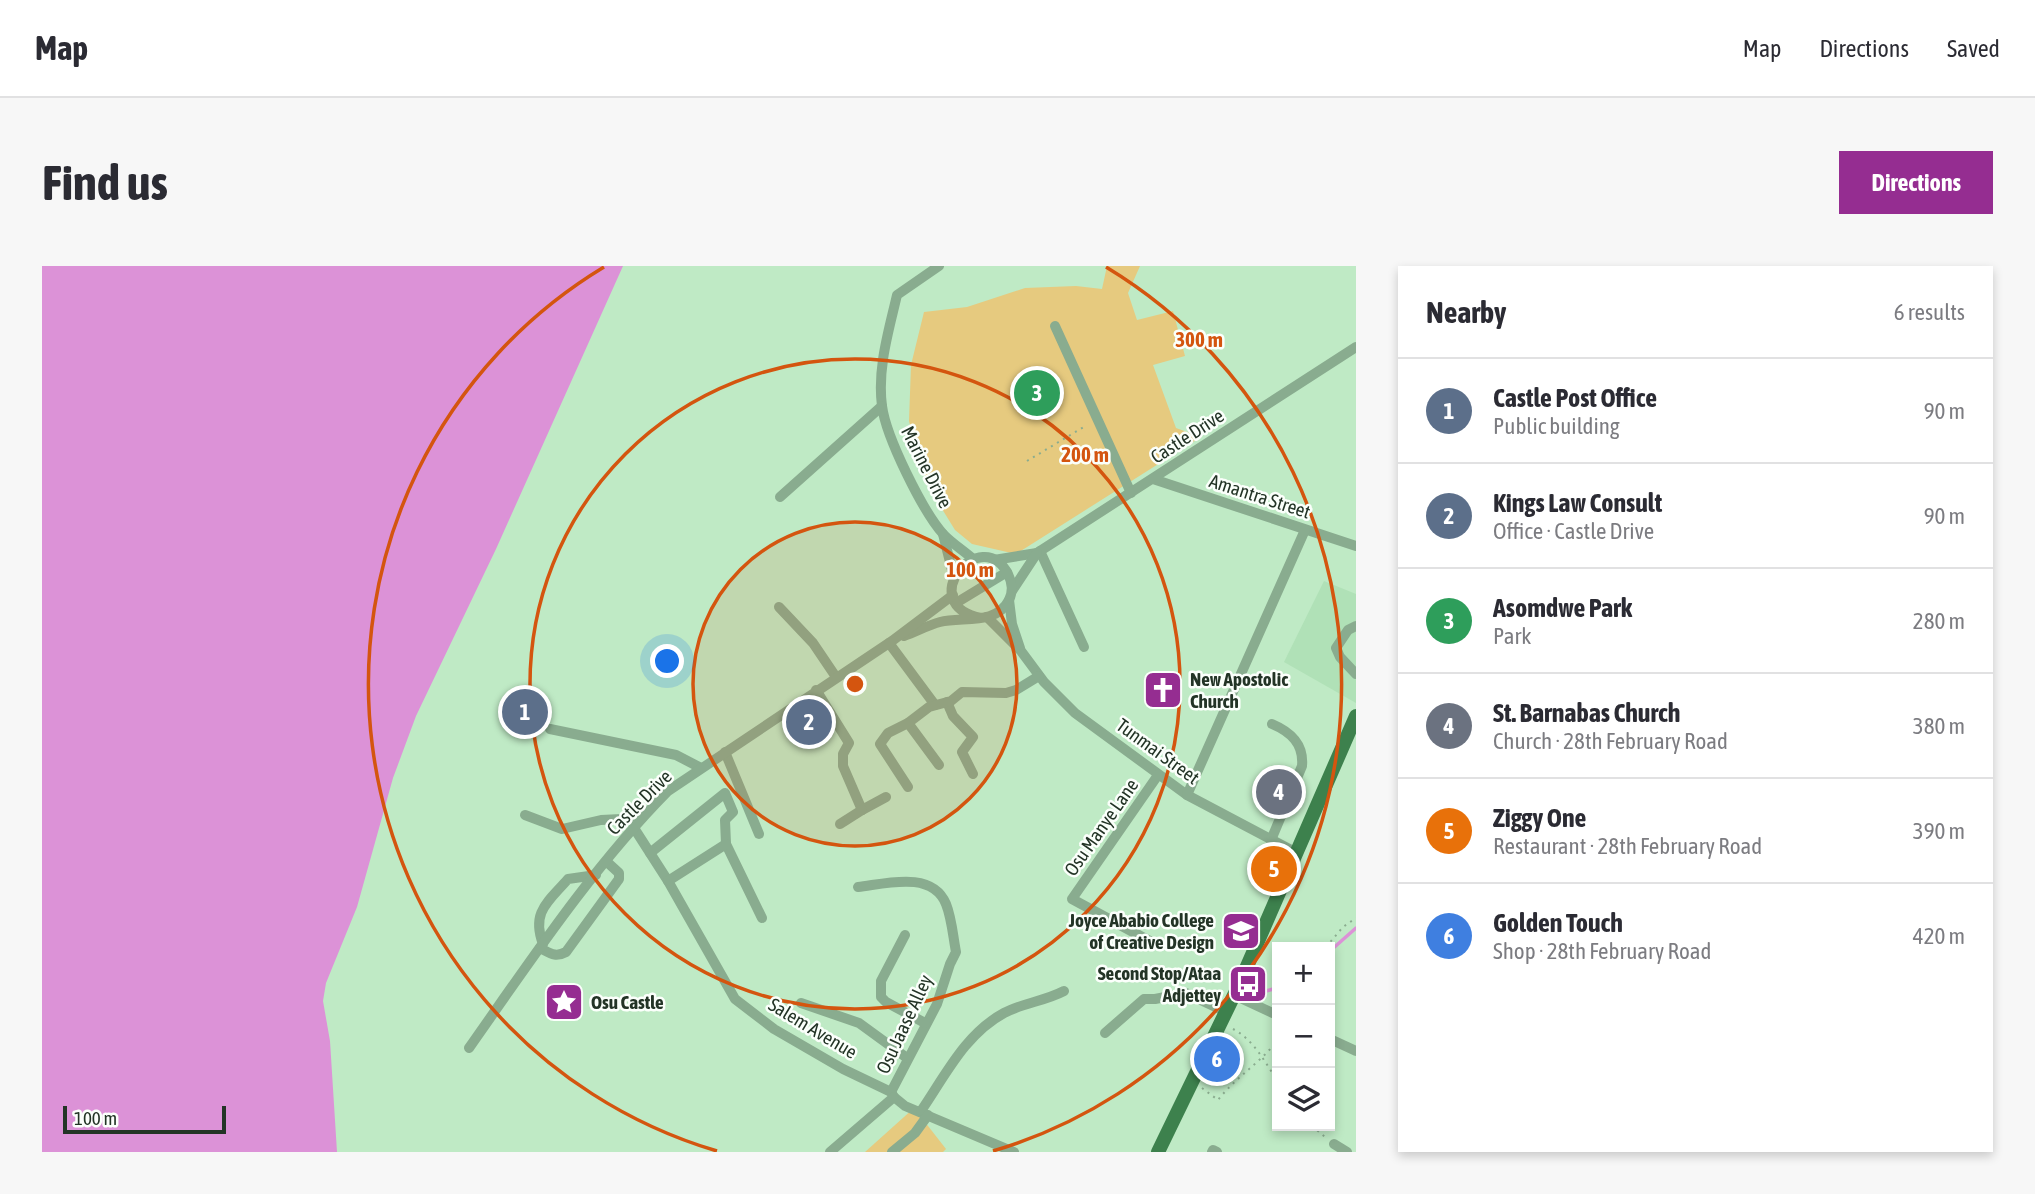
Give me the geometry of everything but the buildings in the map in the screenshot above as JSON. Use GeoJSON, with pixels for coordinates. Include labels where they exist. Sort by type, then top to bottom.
{"type":"FeatureCollection","features":[{"type":"Feature","properties":{"kind":"main road"},"geometry":{"type":"LineString","coordinates":[[1158,1152],[1234,995],[1356,716]]}},
{"type":"Feature","properties":{"kind":"street","name":"Marine Drive"},"geometry":{"type":"LineString","coordinates":[[939,266],[897,295],[883,358],[881,406],[901,462],[943,534],[954,578],[954,599]]}},
{"type":"Feature","properties":{"kind":"street"},"geometry":{"type":"LineString","coordinates":[[1055,326],[1131,493]]}},
{"type":"Feature","properties":{"kind":"street","name":"Castle Drive"},"geometry":{"type":"LineString","coordinates":[[973,559],[994,560],[1038,552],[1356,347]]}},
{"type":"Feature","properties":{"kind":"street"},"geometry":{"type":"LineString","coordinates":[[780,497],[881,406]]}},
{"type":"Feature","properties":{"kind":"street","name":"Amantra Street"},"geometry":{"type":"LineString","coordinates":[[1153,480],[1356,546]]}},
{"type":"Feature","properties":{"kind":"street"},"geometry":{"type":"LineString","coordinates":[[1187,795],[1305,530]]}},
{"type":"Feature","properties":{"kind":"street","name":"Marine Drive"},"geometry":{"type":"LineString","coordinates":[[943,534],[973,559]]}},
{"type":"Feature","properties":{"kind":"street"},"geometry":{"type":"LineString","coordinates":[[1038,552],[1084,647]]}},
{"type":"Feature","properties":{"kind":"street","name":"Castle Drive"},"geometry":{"type":"LineString","coordinates":[[890,642],[940,621],[984,617],[1000,611],[1038,552]]}},
{"type":"Feature","properties":{"kind":"street"},"geometry":{"type":"LineString","coordinates":[[954,578],[965,563],[973,559]]}},
{"type":"Feature","properties":{"kind":"street"},"geometry":{"type":"LineString","coordinates":[[994,560],[1007,572]]}},
{"type":"Feature","properties":{"kind":"street","name":"Castle Drive"},"geometry":{"type":"LineString","coordinates":[[469,1048],[541,946],[596,875],[642,818],[668,792],[954,599],[1007,572]]}},
{"type":"Feature","properties":{"kind":"street","name":"Tunmai Street"},"geometry":{"type":"LineString","coordinates":[[1007,572],[1012,624],[1021,651]]}},
{"type":"Feature","properties":{"kind":"street","name":"Tunmai Street"},"geometry":{"type":"LineString","coordinates":[[954,599],[962,611],[984,617],[1021,651],[1039,676],[1075,713],[1158,775],[1187,795],[1295,852]]}},
{"type":"Feature","properties":{"kind":"street"},"geometry":{"type":"LineString","coordinates":[[779,607],[813,643],[836,677]]}},
{"type":"Feature","properties":{"kind":"street"},"geometry":{"type":"LineString","coordinates":[[1356,626],[1348,630],[1336,649],[1356,674]]}},
{"type":"Feature","properties":{"kind":"street"},"geometry":{"type":"LineString","coordinates":[[890,642],[935,705]]}},
{"type":"Feature","properties":{"kind":"street"},"geometry":{"type":"LineString","coordinates":[[908,787],[880,744],[888,733],[935,705],[967,691],[1006,693],[1039,676]]}},
{"type":"Feature","properties":{"kind":"street"},"geometry":{"type":"LineString","coordinates":[[816,690],[849,743],[843,754],[843,765],[862,810]]}},
{"type":"Feature","properties":{"kind":"street"},"geometry":{"type":"LineString","coordinates":[[947,702],[953,716],[973,737],[962,752],[974,774]]}},
{"type":"Feature","properties":{"kind":"street"},"geometry":{"type":"LineString","coordinates":[[908,723],[939,765]]}},
{"type":"Feature","properties":{"kind":"street"},"geometry":{"type":"LineString","coordinates":[[1271,841],[1302,758],[1301,750],[1292,735],[1272,724]]}},
{"type":"Feature","properties":{"kind":"street"},"geometry":{"type":"LineString","coordinates":[[550,729],[676,755],[701,768]]}},
{"type":"Feature","properties":{"kind":"street"},"geometry":{"type":"LineString","coordinates":[[725,752],[759,834]]}},
{"type":"Feature","properties":{"kind":"street","name":"Osu Manye Lane"},"geometry":{"type":"LineString","coordinates":[[1157,945],[1072,899],[1158,775]]}},
{"type":"Feature","properties":{"kind":"street"},"geometry":{"type":"LineString","coordinates":[[650,853],[725,793],[733,812],[725,820],[726,844],[762,918]]}},
{"type":"Feature","properties":{"kind":"street"},"geometry":{"type":"LineString","coordinates":[[840,824],[886,797]]}},
{"type":"Feature","properties":{"kind":"street"},"geometry":{"type":"LineString","coordinates":[[525,815],[562,829],[601,820],[642,818]]}},
{"type":"Feature","properties":{"kind":"street","name":"Salem Avenue"},"geometry":{"type":"LineString","coordinates":[[632,830],[668,881],[736,999],[774,1029],[893,1094],[905,1106],[1014,1152]]}},
{"type":"Feature","properties":{"kind":"street"},"geometry":{"type":"LineString","coordinates":[[668,881],[726,844]]}},
{"type":"Feature","properties":{"kind":"street"},"geometry":{"type":"LineString","coordinates":[[596,875],[568,879],[540,910],[537,929],[541,946],[554,956],[566,952],[619,879],[619,873],[607,862]]}},
{"type":"Feature","properties":{"kind":"street","name":"Osu Jaase Alley"},"geometry":{"type":"LineString","coordinates":[[830,1152],[893,1094],[907,1058],[937,1004],[947,971],[957,952],[946,905],[934,889],[916,881],[858,887]]}},
{"type":"Feature","properties":{"kind":"street"},"geometry":{"type":"LineString","coordinates":[[905,935],[881,981],[881,997],[925,1023]]}},
{"type":"Feature","properties":{"kind":"street"},"geometry":{"type":"LineString","coordinates":[[892,1152],[915,1133],[968,1042],[985,1025],[1017,1007],[1064,991]]}},
{"type":"Feature","properties":{"kind":"street"},"geometry":{"type":"LineString","coordinates":[[1105,1033],[1144,999],[1186,993],[1223,1017]]}},
{"type":"Feature","properties":{"kind":"street"},"geometry":{"type":"LineString","coordinates":[[1234,995],[1272,1013]]}},
{"type":"Feature","properties":{"kind":"street"},"geometry":{"type":"LineString","coordinates":[[801,1003],[859,1023],[907,1058]]}},
{"type":"Feature","properties":{"kind":"street"},"geometry":{"type":"LineString","coordinates":[[1335,1041],[1356,1051]]}},
{"type":"Feature","properties":{"kind":"street"},"geometry":{"type":"LineString","coordinates":[[1334,1144],[1347,1152]]}},
{"type":"Feature","properties":{"kind":"path"},"geometry":{"type":"LineString","coordinates":[[1027,461],[1097,419]]}},
{"type":"Feature","properties":{"kind":"path"},"geometry":{"type":"LineString","coordinates":[[1330,942],[1343,927],[1356,918]]}},
{"type":"Feature","properties":{"kind":"path"},"geometry":{"type":"LineString","coordinates":[[1223,1017],[1254,1044],[1272,1072]]}},
{"type":"Feature","properties":{"kind":"path"},"geometry":{"type":"LineString","coordinates":[[1192,1083],[1218,1100],[1231,1084],[1272,1046]]}},
{"type":"Feature","properties":{"kind":"path"},"geometry":{"type":"LineString","coordinates":[[1318,1131],[1334,1144]]}},
{"type":"Feature","properties":{"kind":"shaded area"},"geometry":{"type":"Polygon","coordinates":[[[42,266],[623,266],[496,549],[416,716],[393,778],[357,907],[326,983],[323,1001],[330,1041],[337,1152],[42,1152],[42,266]]]}},
{"type":"Feature","properties":{"kind":"shaded area"},"geometry":{"type":"Polygon","coordinates":[[[1107,266],[1140,266],[1128,293],[1137,320],[1173,311],[1185,356],[1153,365],[1176,428],[1201,437],[1016,554],[972,544],[955,530],[931,491],[918,457],[909,421],[911,365],[924,312],[967,307],[1025,288],[1076,286],[1102,289],[1107,266]]]}},
{"type":"Feature","properties":{"kind":"shaded area"},"geometry":{"type":"Polygon","coordinates":[[[1324,581],[1356,594],[1356,703],[1284,662],[1324,581]]]}},
{"type":"Feature","properties":{"kind":"shaded area"},"geometry":{"type":"Polygon","coordinates":[[[914,1108],[946,1149],[943,1152],[865,1152],[914,1108]]]}},
{"type":"Feature","properties":{"kind":"waterway"},"geometry":{"type":"LineString","coordinates":[[1335,947],[1356,928]]}},
{"type":"Feature","properties":{"kind":"waterway"},"geometry":{"type":"LineString","coordinates":[[1250,990],[1272,989]]}},
{"type":"Feature","properties":{"kind":"place","name":"Asomdwe Park"},"geometry":{"type":"Point","coordinates":[1037,393]}},
{"type":"Feature","properties":{"kind":"place","name":"New Apostolic Church"},"geometry":{"type":"Point","coordinates":[1163,690]}},
{"type":"Feature","properties":{"kind":"place","name":"Castle Post Office"},"geometry":{"type":"Point","coordinates":[525,712]}},
{"type":"Feature","properties":{"kind":"place","name":"Kings Law Consult"},"geometry":{"type":"Point","coordinates":[809,722]}},
{"type":"Feature","properties":{"kind":"place","name":"St. Barnabas Church"},"geometry":{"type":"Point","coordinates":[1279,792]}},
{"type":"Feature","properties":{"kind":"place","name":"Ziggy One"},"geometry":{"type":"Point","coordinates":[1274,869]}},
{"type":"Feature","properties":{"kind":"place","name":"Joyce Ababio College of Creative Design"},"geometry":{"type":"Point","coordinates":[1241,931]}},
{"type":"Feature","properties":{"kind":"place","name":"Second Stop/Ataa Adjettey"},"geometry":{"type":"Point","coordinates":[1248,984]}},
{"type":"Feature","properties":{"kind":"place","name":"Osu Castle"},"geometry":{"type":"Point","coordinates":[564,1002]}},
{"type":"Feature","properties":{"kind":"place","name":"Golden Touch"},"geometry":{"type":"Point","coordinates":[1217,1059]}}]}
